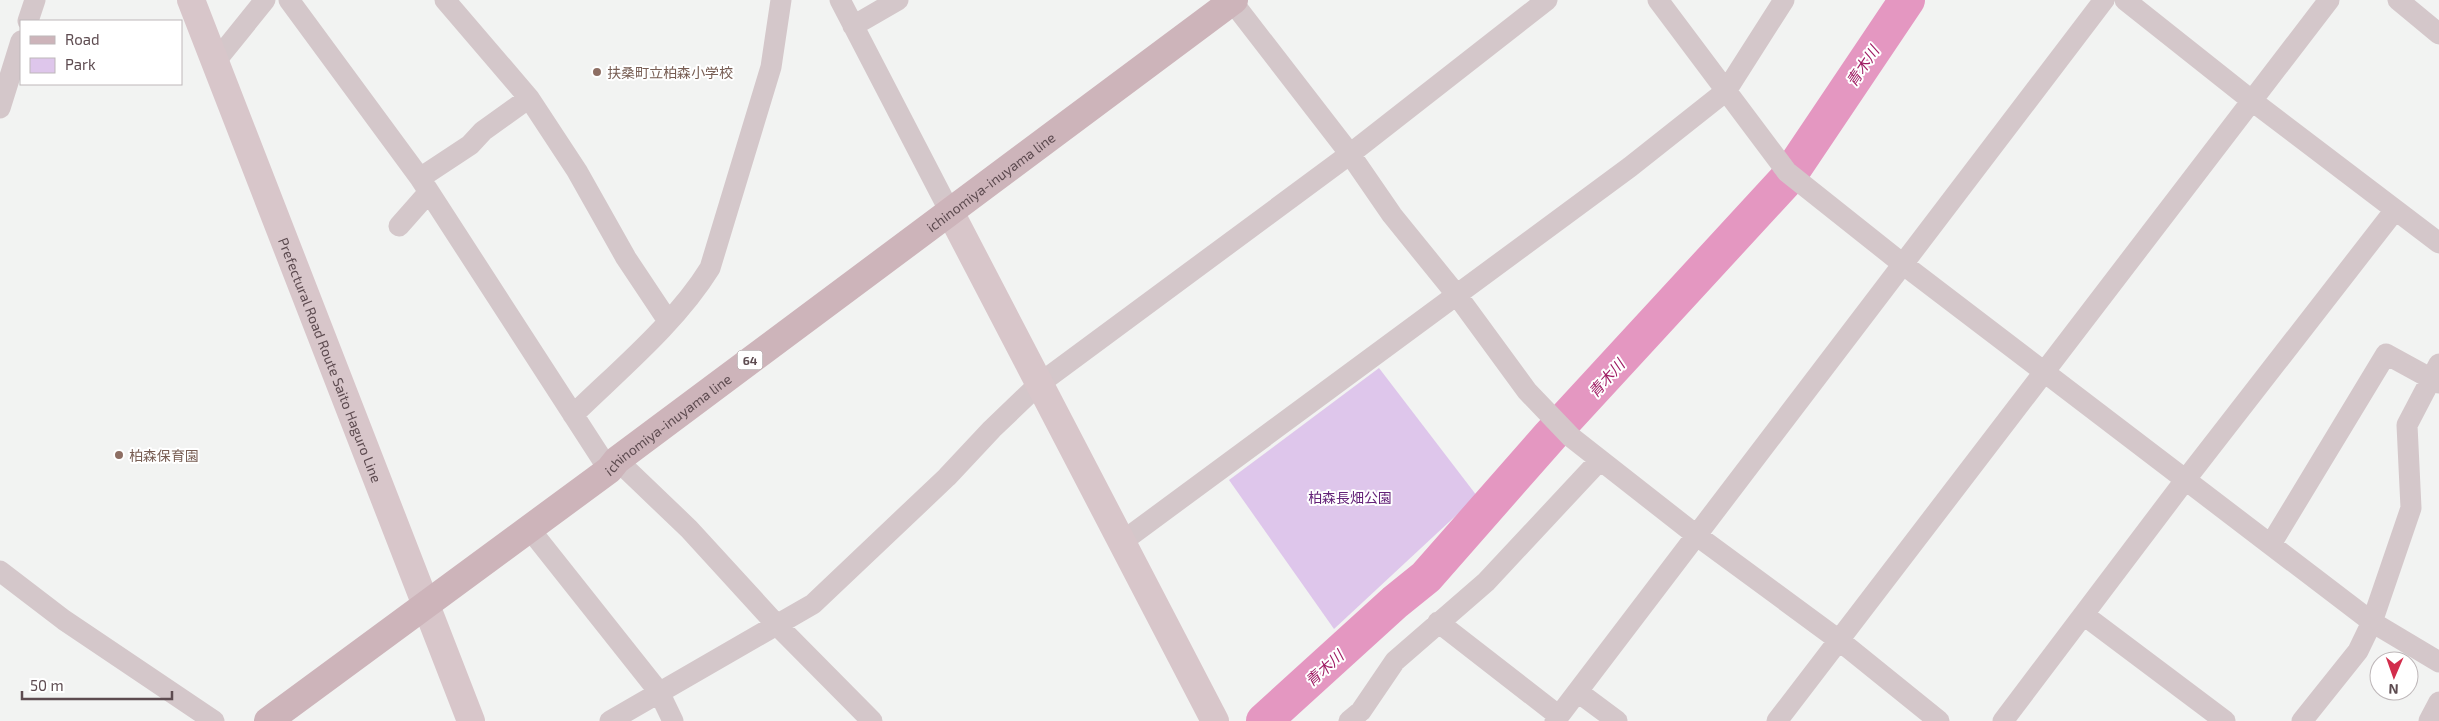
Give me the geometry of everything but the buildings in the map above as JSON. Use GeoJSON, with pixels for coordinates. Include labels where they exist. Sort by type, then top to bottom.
{"type":"FeatureCollection","features":[{"type":"Feature","properties":{"kind":"main road","name":"Prefectural Road Route Saito Haguro Line"},"geometry":{"type":"LineString","coordinates":[[191,0],[471,721]]}},
{"type":"Feature","properties":{"kind":"main road","name":"ichinomiya-inuyama line"},"geometry":{"type":"LineString","coordinates":[[268,721],[292,714],[426,603],[613,465],[949,210],[1232,0]]}},
{"type":"Feature","properties":{"kind":"main road"},"geometry":{"type":"LineString","coordinates":[[949,210],[1039,384],[1124,542],[1215,721]]}},
{"type":"Feature","properties":{"kind":"street"},"geometry":{"type":"LineString","coordinates":[[28,20],[35,0]]}},
{"type":"Feature","properties":{"kind":"street"},"geometry":{"type":"LineString","coordinates":[[215,62],[265,0]]}},
{"type":"Feature","properties":{"kind":"street"},"geometry":{"type":"LineString","coordinates":[[288,0],[424,185],[572,415],[613,465],[689,529],[776,624],[872,721]]}},
{"type":"Feature","properties":{"kind":"street"},"geometry":{"type":"LineString","coordinates":[[445,0],[529,98],[578,171],[626,258],[668,321]]}},
{"type":"Feature","properties":{"kind":"street"},"geometry":{"type":"LineString","coordinates":[[572,415],[668,321],[696,291],[710,268],[771,67],[780,0]]}},
{"type":"Feature","properties":{"kind":"street"},"geometry":{"type":"LineString","coordinates":[[840,0],[949,210]]}},
{"type":"Feature","properties":{"kind":"street"},"geometry":{"type":"LineString","coordinates":[[853,26],[898,0]]}},
{"type":"Feature","properties":{"kind":"street"},"geometry":{"type":"LineString","coordinates":[[1232,0],[1350,154],[1392,215],[1456,294],[1527,392],[1571,437],[1696,535],[1840,641],[1939,721]]}},
{"type":"Feature","properties":{"kind":"street"},"geometry":{"type":"LineString","coordinates":[[610,721],[813,604],[947,478],[992,429],[1039,384],[1350,154],[1547,0]]}},
{"type":"Feature","properties":{"kind":"street"},"geometry":{"type":"LineString","coordinates":[[1658,0],[1787,172],[1904,265],[2372,622],[2439,662]]}},
{"type":"Feature","properties":{"kind":"street"},"geometry":{"type":"LineString","coordinates":[[1124,542],[1456,294],[1630,167],[1726,91],[1784,0]]}},
{"type":"Feature","properties":{"kind":"street"},"geometry":{"type":"LineString","coordinates":[[1438,622],[1557,719],[2104,0]]}},
{"type":"Feature","properties":{"kind":"street"},"geometry":{"type":"LineString","coordinates":[[2125,0],[2251,100],[2439,243]]}},
{"type":"Feature","properties":{"kind":"street"},"geometry":{"type":"LineString","coordinates":[[1777,721],[2329,0]]}},
{"type":"Feature","properties":{"kind":"street"},"geometry":{"type":"LineString","coordinates":[[2398,0],[2439,34]]}},
{"type":"Feature","properties":{"kind":"street"},"geometry":{"type":"LineString","coordinates":[[0,108],[20,44]]}},
{"type":"Feature","properties":{"kind":"street"},"geometry":{"type":"LineString","coordinates":[[399,226],[424,185],[470,145],[483,131],[529,98]]}},
{"type":"Feature","properties":{"kind":"street"},"geometry":{"type":"LineString","coordinates":[[2003,721],[2186,479],[2395,210]]}},
{"type":"Feature","properties":{"kind":"street"},"geometry":{"type":"LineString","coordinates":[[2271,544],[2386,354],[2437,375],[2407,425],[2411,508],[2372,622],[2358,651],[2302,721]]}},
{"type":"Feature","properties":{"kind":"street"},"geometry":{"type":"LineString","coordinates":[[1362,718],[1394,661],[1486,582],[1600,460]]}},
{"type":"Feature","properties":{"kind":"street"},"geometry":{"type":"LineString","coordinates":[[528,527],[660,692],[673,721]]}},
{"type":"Feature","properties":{"kind":"street"},"geometry":{"type":"LineString","coordinates":[[0,571],[64,620],[214,721]]}},
{"type":"Feature","properties":{"kind":"street"},"geometry":{"type":"LineString","coordinates":[[2084,615],[2225,721]]}},
{"type":"Feature","properties":{"kind":"street"},"geometry":{"type":"LineString","coordinates":[[1578,692],[1617,721]]}},
{"type":"Feature","properties":{"kind":"street"},"geometry":{"type":"LineString","coordinates":[[2429,721],[2439,702]]}},
{"type":"Feature","properties":{"kind":"green space","name":"柏森長畑公園"},"geometry":{"type":"Polygon","coordinates":[[[1379,368],[1477,496],[1334,629],[1229,480],[1379,368]]]}},
{"type":"Feature","properties":{"kind":"waterway","name":"青木川"},"geometry":{"type":"LineString","coordinates":[[1264,721],[1395,602],[1426,577],[1550,436],[1786,180],[1907,0]]}},
{"type":"Feature","properties":{"kind":"place","name":"扶桑町立柏森小学校"},"geometry":{"type":"Point","coordinates":[597,72]}},
{"type":"Feature","properties":{"kind":"place","name":"柏森保育園"},"geometry":{"type":"Point","coordinates":[119,455]}}]}
